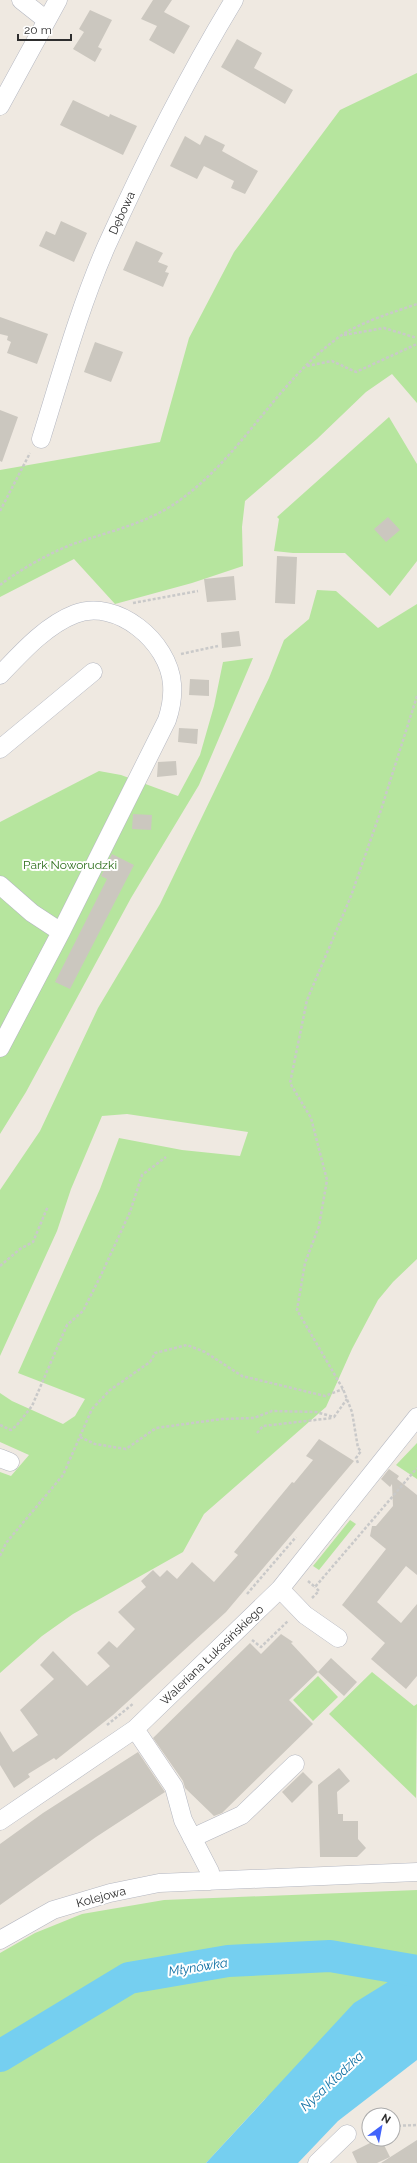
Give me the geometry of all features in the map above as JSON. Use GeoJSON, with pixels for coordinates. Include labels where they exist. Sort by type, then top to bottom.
{"type":"FeatureCollection","features":[{"type":"Feature","properties":{"kind":"street"},"geometry":{"type":"LineString","coordinates":[[21,0],[45,19]]}},
{"type":"Feature","properties":{"kind":"street"},"geometry":{"type":"LineString","coordinates":[[0,106],[45,19],[58,0]]}},
{"type":"Feature","properties":{"kind":"street","name":"Dębowa"},"geometry":{"type":"LineString","coordinates":[[40,439],[71,343],[106,248],[156,144],[206,47],[234,0]]}},
{"type":"Feature","properties":{"kind":"street"},"geometry":{"type":"LineString","coordinates":[[0,675],[56,623],[76,613],[108,611],[132,624],[146,634],[163,657],[172,683],[171,705],[167,720],[61,932],[0,1048]]}},
{"type":"Feature","properties":{"kind":"street"},"geometry":{"type":"LineString","coordinates":[[0,749],[93,672]]}},
{"type":"Feature","properties":{"kind":"street"},"geometry":{"type":"LineString","coordinates":[[0,886],[32,913],[61,932]]}},
{"type":"Feature","properties":{"kind":"street","name":"Waleriana Łukasińskiego"},"geometry":{"type":"LineString","coordinates":[[0,1821],[135,1729],[280,1590],[417,1417]]}},
{"type":"Feature","properties":{"kind":"street"},"geometry":{"type":"LineString","coordinates":[[280,1590],[300,1610],[338,1638]]}},
{"type":"Feature","properties":{"kind":"street"},"geometry":{"type":"LineString","coordinates":[[135,1729],[174,1787],[183,1820],[210,1872],[210,1881]]}},
{"type":"Feature","properties":{"kind":"street"},"geometry":{"type":"LineString","coordinates":[[192,1838],[242,1815],[295,1764]]}},
{"type":"Feature","properties":{"kind":"street","name":"Kolejowa"},"geometry":{"type":"LineString","coordinates":[[0,1940],[53,1910],[110,1893],[159,1883],[417,1872]]}},
{"type":"Feature","properties":{"kind":"street"},"geometry":{"type":"LineString","coordinates":[[317,2163],[347,2134]]}},
{"type":"Feature","properties":{"kind":"path"},"geometry":{"type":"LineString","coordinates":[[0,585],[14,574],[74,544],[150,519],[184,498],[216,471],[295,376],[339,336],[377,318],[417,304]]}},
{"type":"Feature","properties":{"kind":"path"},"geometry":{"type":"LineString","coordinates":[[339,336],[384,328],[417,338]]}},
{"type":"Feature","properties":{"kind":"path"},"geometry":{"type":"LineString","coordinates":[[306,366],[332,361],[356,372],[417,344]]}},
{"type":"Feature","properties":{"kind":"path"},"geometry":{"type":"LineString","coordinates":[[0,511],[27,458],[40,439]]}},
{"type":"Feature","properties":{"kind":"path"},"geometry":{"type":"LineString","coordinates":[[108,611],[125,604],[198,591]]}},
{"type":"Feature","properties":{"kind":"path"},"geometry":{"type":"LineString","coordinates":[[163,657],[218,646]]}},
{"type":"Feature","properties":{"kind":"path"},"geometry":{"type":"LineString","coordinates":[[353,1470],[358,1464],[356,1458],[361,1451],[358,1448],[352,1412],[343,1389],[297,1310],[305,1263],[319,1226],[327,1180],[311,1118],[290,1083],[307,1000],[351,896],[380,813],[417,696]]}},
{"type":"Feature","properties":{"kind":"path"},"geometry":{"type":"LineString","coordinates":[[0,1425],[11,1430],[17,1425],[32,1406],[42,1385],[55,1348],[67,1325],[83,1311],[102,1273],[130,1212],[142,1175],[166,1157]]}},
{"type":"Feature","properties":{"kind":"path"},"geometry":{"type":"LineString","coordinates":[[0,1266],[20,1249],[33,1242],[48,1206]]}},
{"type":"Feature","properties":{"kind":"path"},"geometry":{"type":"LineString","coordinates":[[0,1556],[6,1543],[63,1475],[92,1409],[110,1390],[150,1362],[155,1354],[187,1345],[205,1352],[242,1376],[325,1396],[343,1389]]}},
{"type":"Feature","properties":{"kind":"path"},"geometry":{"type":"LineString","coordinates":[[257,1433],[263,1426],[334,1417],[347,1399]]}},
{"type":"Feature","properties":{"kind":"path"},"geometry":{"type":"LineString","coordinates":[[80,1437],[95,1444],[126,1449],[156,1428],[222,1419],[254,1418],[272,1411],[316,1412],[334,1417]]}},
{"type":"Feature","properties":{"kind":"path"},"geometry":{"type":"LineString","coordinates":[[315,1587],[417,1468]]}},
{"type":"Feature","properties":{"kind":"path"},"geometry":{"type":"LineString","coordinates":[[244,1597],[297,1536]]}},
{"type":"Feature","properties":{"kind":"path"},"geometry":{"type":"LineString","coordinates":[[245,1644],[250,1638],[261,1647],[319,1591],[306,1579]]}},
{"type":"Feature","properties":{"kind":"path"},"geometry":{"type":"LineString","coordinates":[[101,1730],[139,1699]]}},
{"type":"Feature","properties":{"kind":"path"},"geometry":{"type":"LineString","coordinates":[[401,2126],[417,2125]]}},
{"type":"Feature","properties":{"kind":"green space"},"geometry":{"type":"Polygon","coordinates":[[[417,73],[417,403],[392,374],[366,392],[317,439],[245,501],[242,527],[243,566],[192,583],[115,604],[74,559],[0,597],[0,470],[160,442],[189,338],[234,252],[340,110],[417,73]]]}},
{"type":"Feature","properties":{"kind":"green space"},"geometry":{"type":"Polygon","coordinates":[[[389,417],[417,464],[417,561],[390,596],[345,553],[293,553],[274,551],[279,519],[277,517],[389,417]]]}},
{"type":"Feature","properties":{"kind":"green space"},"geometry":{"type":"Polygon","coordinates":[[[317,590],[336,591],[378,628],[417,604],[417,1259],[393,1282],[378,1300],[352,1349],[326,1407],[204,1514],[183,1552],[73,1614],[42,1636],[0,1673],[0,1472],[11,1476],[29,1455],[0,1442],[0,1393],[12,1401],[63,1424],[75,1416],[85,1399],[18,1373],[100,1189],[119,1138],[182,1150],[240,1156],[248,1132],[127,1114],[102,1116],[71,1189],[57,1231],[0,1356],[0,1190],[40,1131],[98,1008],[160,904],[269,678],[284,640],[309,619],[317,590]]]}},
{"type":"Feature","properties":{"kind":"green space","name":"Park Noworudzki"},"geometry":{"type":"Polygon","coordinates":[[[253,658],[199,785],[131,898],[26,1092],[0,1134],[0,822],[99,771],[121,775],[178,796],[200,755],[214,706],[223,662],[253,658]]]}},
{"type":"Feature","properties":{"kind":"green space"},"geometry":{"type":"Polygon","coordinates":[[[417,1443],[417,1479],[396,1465],[417,1443]]]}},
{"type":"Feature","properties":{"kind":"green space"},"geometry":{"type":"Polygon","coordinates":[[[350,1520],[356,1524],[319,1570],[313,1566],[350,1520]]]}},
{"type":"Feature","properties":{"kind":"green space"},"geometry":{"type":"Polygon","coordinates":[[[372,1672],[414,1706],[417,1704],[416,1798],[329,1714],[372,1672]]]}},
{"type":"Feature","properties":{"kind":"green space"},"geometry":{"type":"Polygon","coordinates":[[[318,1676],[338,1697],[313,1721],[293,1700],[318,1676]]]}},
{"type":"Feature","properties":{"kind":"green space"},"geometry":{"type":"Polygon","coordinates":[[[417,1890],[417,1969],[264,2100],[206,2163],[0,2163],[0,1953],[35,1933],[82,1914],[164,1900],[417,1890]]]}},
{"type":"Feature","properties":{"kind":"water","name":"Nysa Kłodzka"},"geometry":{"type":"Polygon","coordinates":[[[417,1964],[417,2060],[338,2121],[298,2163],[206,2163],[354,2003],[417,1964]]]}},
{"type":"Feature","properties":{"kind":"building"},"geometry":{"type":"Polygon","coordinates":[[[153,0],[172,0],[164,12],[190,26],[174,54],[149,40],[157,26],[141,19],[153,0]]]}},
{"type":"Feature","properties":{"kind":"building"},"geometry":{"type":"Polygon","coordinates":[[[90,10],[112,20],[98,47],[102,49],[95,62],[73,49],[84,32],[79,29],[90,10]]]}},
{"type":"Feature","properties":{"kind":"building"},"geometry":{"type":"Polygon","coordinates":[[[237,39],[262,53],[254,68],[293,90],[285,104],[221,67],[237,39]]]}},
{"type":"Feature","properties":{"kind":"building"},"geometry":{"type":"Polygon","coordinates":[[[73,100],[109,117],[110,114],[137,126],[123,155],[60,125],[73,100]]]}},
{"type":"Feature","properties":{"kind":"building"},"geometry":{"type":"Polygon","coordinates":[[[205,135],[225,145],[222,151],[258,171],[245,194],[231,188],[234,181],[204,166],[197,179],[170,166],[185,136],[200,145],[205,135]]]}},
{"type":"Feature","properties":{"kind":"building"},"geometry":{"type":"Polygon","coordinates":[[[61,221],[87,233],[74,262],[39,246],[46,231],[55,235],[61,221]]]}},
{"type":"Feature","properties":{"kind":"building"},"geometry":{"type":"Polygon","coordinates":[[[136,241],[163,253],[158,262],[168,266],[165,272],[169,273],[163,287],[123,270],[136,241]]]}},
{"type":"Feature","properties":{"kind":"building"},"geometry":{"type":"Polygon","coordinates":[[[0,317],[48,334],[37,364],[7,353],[11,342],[7,340],[8,336],[0,334],[0,317]]]}},
{"type":"Feature","properties":{"kind":"building"},"geometry":{"type":"Polygon","coordinates":[[[95,342],[123,352],[111,382],[84,372],[95,342]]]}},
{"type":"Feature","properties":{"kind":"building"},"geometry":{"type":"Polygon","coordinates":[[[0,410],[18,417],[2,462],[0,461],[0,410]]]}},
{"type":"Feature","properties":{"kind":"building"},"geometry":{"type":"Polygon","coordinates":[[[388,517],[400,530],[386,542],[374,529],[388,517]]]}},
{"type":"Feature","properties":{"kind":"building"},"geometry":{"type":"Polygon","coordinates":[[[277,556],[297,557],[295,604],[275,603],[277,556]]]}},
{"type":"Feature","properties":{"kind":"building"},"geometry":{"type":"Polygon","coordinates":[[[234,576],[236,600],[207,602],[204,579],[234,576]]]}},
{"type":"Feature","properties":{"kind":"building"},"geometry":{"type":"Polygon","coordinates":[[[239,631],[241,646],[222,648],[221,633],[239,631]]]}},
{"type":"Feature","properties":{"kind":"building"},"geometry":{"type":"Polygon","coordinates":[[[190,679],[209,680],[209,696],[189,695],[190,679]]]}},
{"type":"Feature","properties":{"kind":"building"},"geometry":{"type":"Polygon","coordinates":[[[179,728],[198,729],[197,744],[178,742],[179,728]]]}},
{"type":"Feature","properties":{"kind":"building"},"geometry":{"type":"Polygon","coordinates":[[[176,761],[177,775],[157,777],[158,762],[176,761]]]}},
{"type":"Feature","properties":{"kind":"building"},"geometry":{"type":"Polygon","coordinates":[[[133,814],[152,815],[151,830],[132,829],[133,814]]]}},
{"type":"Feature","properties":{"kind":"building"},"geometry":{"type":"Polygon","coordinates":[[[112,854],[134,865],[70,989],[55,982],[107,879],[101,876],[112,854]]]}},
{"type":"Feature","properties":{"kind":"building"},"geometry":{"type":"Polygon","coordinates":[[[319,1439],[354,1461],[226,1612],[113,1715],[56,1760],[54,1758],[28,1774],[30,1777],[14,1788],[0,1765],[0,1731],[13,1752],[38,1735],[20,1710],[54,1679],[40,1665],[53,1651],[87,1686],[110,1666],[97,1653],[109,1641],[117,1648],[135,1629],[118,1612],[146,1587],[141,1581],[153,1570],[160,1577],[167,1570],[177,1579],[192,1562],[214,1582],[238,1555],[234,1552],[292,1482],[294,1483],[313,1460],[306,1456],[319,1439]]]}},
{"type":"Feature","properties":{"kind":"building"},"geometry":{"type":"Polygon","coordinates":[[[389,1469],[399,1476],[397,1479],[417,1495],[417,1575],[406,1566],[377,1602],[401,1623],[417,1604],[417,1676],[406,1689],[371,1659],[385,1643],[342,1605],[386,1549],[370,1536],[372,1526],[376,1526],[393,1506],[392,1484],[390,1487],[381,1479],[389,1469]]]}},
{"type":"Feature","properties":{"kind":"building"},"geometry":{"type":"Polygon","coordinates":[[[281,1634],[293,1642],[291,1643],[318,1672],[289,1700],[313,1724],[222,1813],[214,1816],[185,1788],[183,1781],[153,1738],[250,1643],[261,1654],[281,1634]]]}},
{"type":"Feature","properties":{"kind":"building"},"geometry":{"type":"Polygon","coordinates":[[[331,1658],[357,1682],[344,1696],[318,1672],[331,1658]]]}},
{"type":"Feature","properties":{"kind":"building"},"geometry":{"type":"Polygon","coordinates":[[[138,1752],[165,1792],[96,1837],[0,1905],[0,1844],[43,1813],[138,1752]]]}},
{"type":"Feature","properties":{"kind":"building"},"geometry":{"type":"Polygon","coordinates":[[[339,1768],[350,1781],[337,1792],[338,1814],[343,1814],[343,1821],[358,1821],[358,1839],[366,1848],[357,1857],[320,1857],[318,1785],[339,1768]]]}},
{"type":"Feature","properties":{"kind":"building"},"geometry":{"type":"Polygon","coordinates":[[[303,1772],[313,1782],[292,1803],[282,1792],[303,1772]]]}},
{"type":"Feature","properties":{"kind":"building"},"geometry":{"type":"Polygon","coordinates":[[[417,2140],[417,2163],[381,2163],[417,2140]]]}},
{"type":"Feature","properties":{"kind":"building"},"geometry":{"type":"Polygon","coordinates":[[[362,2147],[385,2147],[390,2157],[377,2163],[357,2163],[352,2152],[362,2147]]]}},
{"type":"Feature","properties":{"kind":"waterway","name":"Młynówka"},"geometry":{"type":"LineString","coordinates":[[0,2056],[129,1978],[228,1961],[330,1956],[417,1971]]}}]}
